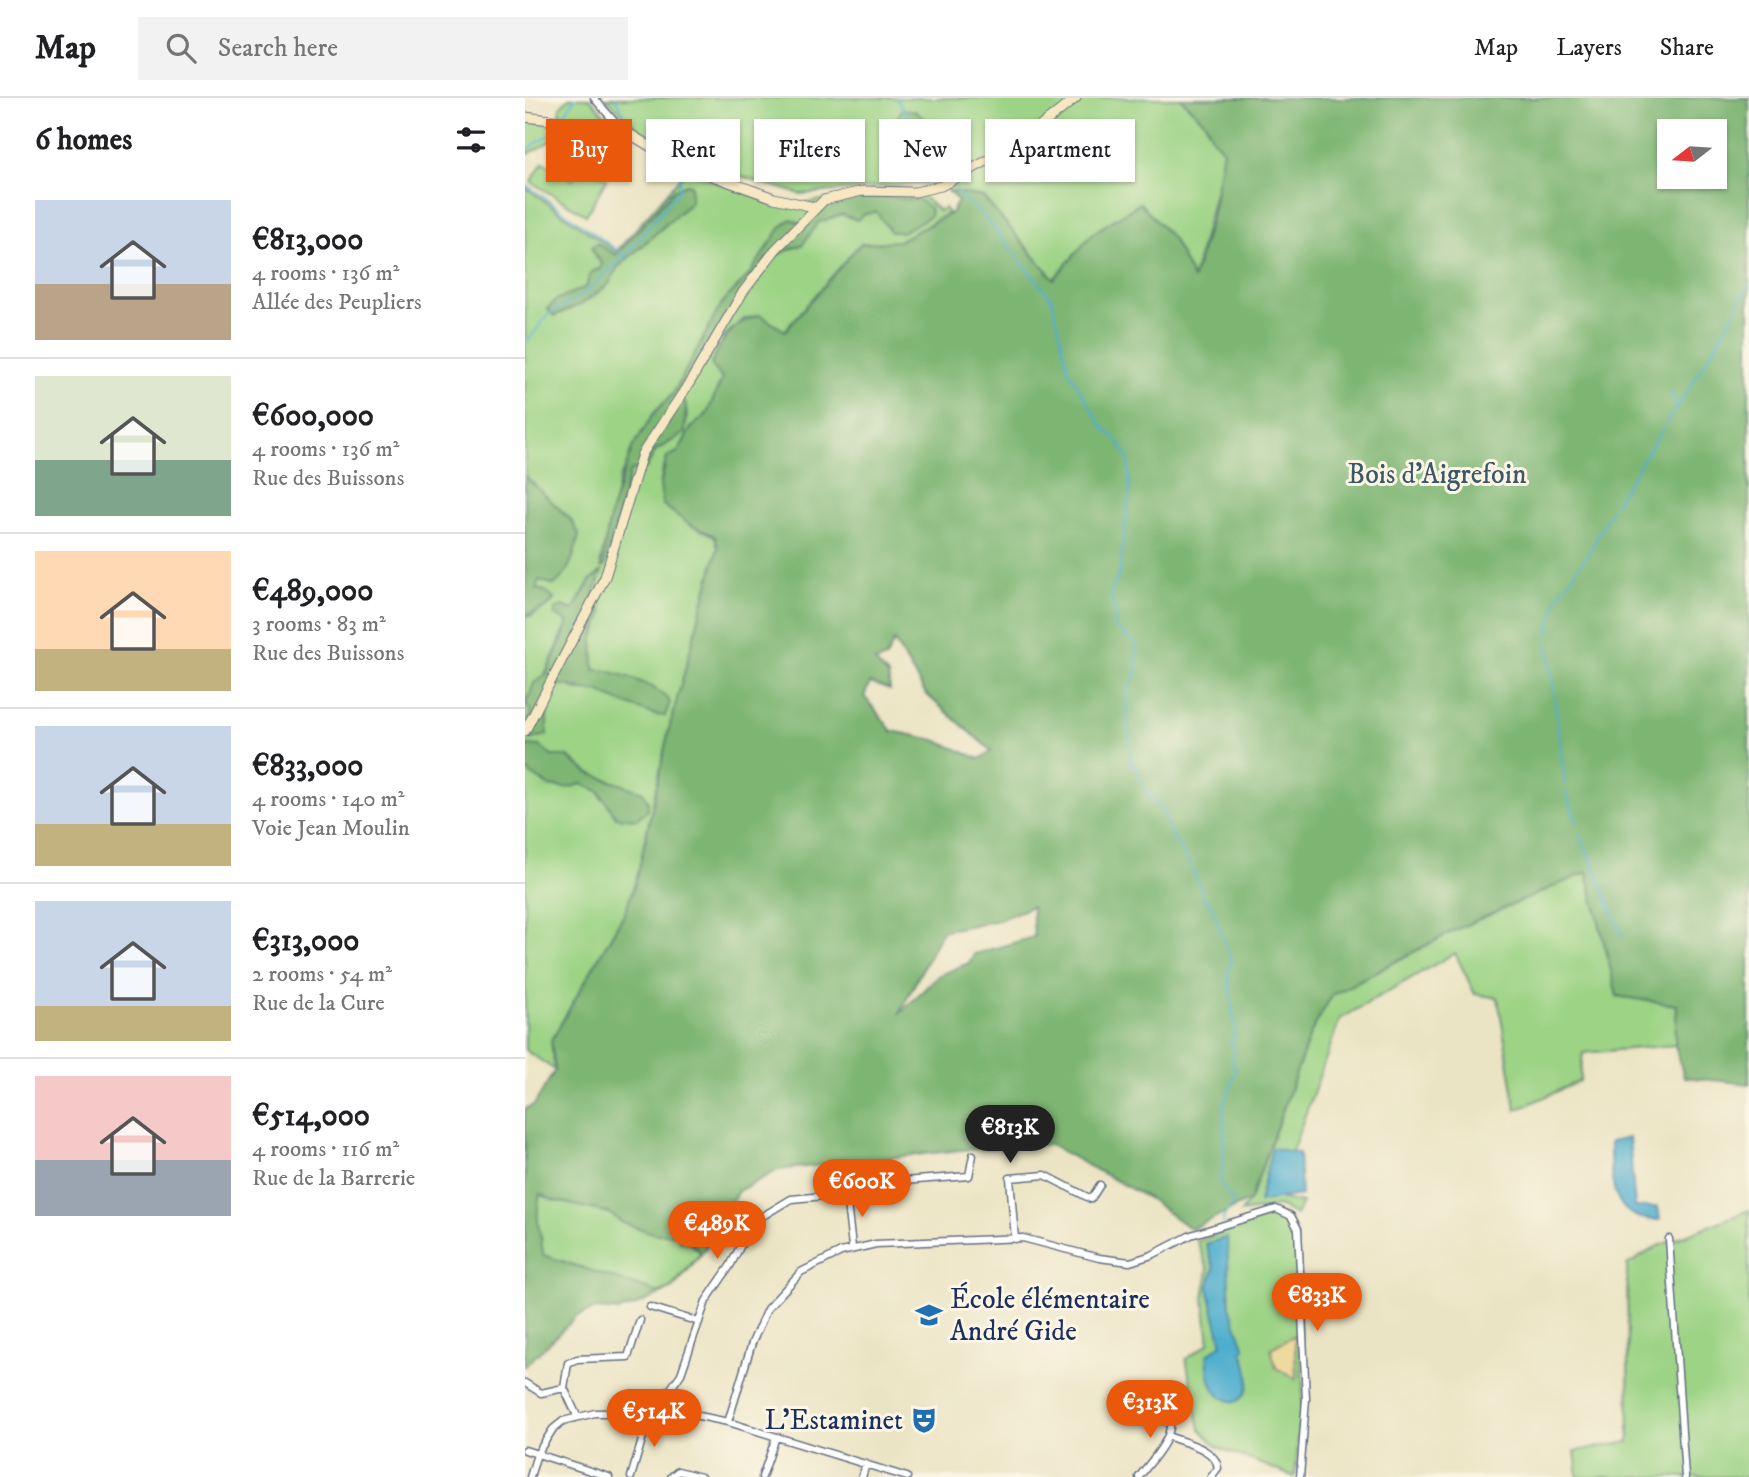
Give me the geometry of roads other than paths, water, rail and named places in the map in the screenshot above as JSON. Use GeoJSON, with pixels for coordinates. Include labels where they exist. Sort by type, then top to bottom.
{"type":"FeatureCollection","features":[{"type":"Feature","properties":{"kind":"street"},"geometry":{"type":"LineString","coordinates":[[594,98],[612,119]]}},
{"type":"Feature","properties":{"kind":"street"},"geometry":{"type":"LineString","coordinates":[[525,731],[605,577],[631,482],[645,447],[690,382],[750,282],[814,207],[830,198],[854,192],[915,192],[941,186],[1019,143],[1076,98]]}},
{"type":"Feature","properties":{"kind":"street"},"geometry":{"type":"LineString","coordinates":[[525,117],[546,120]]}},
{"type":"Feature","properties":{"kind":"street"},"geometry":{"type":"LineString","coordinates":[[632,135],[679,164],[774,198],[814,207]]}},
{"type":"Feature","properties":{"kind":"street"},"geometry":{"type":"LineString","coordinates":[[852,1247],[846,1194],[851,1185],[968,1176],[973,1154]]}},
{"type":"Feature","properties":{"kind":"street"},"geometry":{"type":"LineString","coordinates":[[1015,1239],[1010,1178],[1045,1175],[1091,1199],[1100,1185]]}},
{"type":"Feature","properties":{"kind":"street"},"geometry":{"type":"LineString","coordinates":[[663,1412],[669,1391],[681,1374],[706,1301],[730,1266],[753,1222],[791,1199],[846,1194]]}},
{"type":"Feature","properties":{"kind":"street"},"geometry":{"type":"LineString","coordinates":[[728,1422],[752,1343],[767,1308],[801,1272],[821,1259],[852,1247],[1015,1239],[1052,1244],[1112,1261],[1130,1262],[1152,1255],[1191,1234],[1269,1210],[1281,1210],[1293,1218],[1298,1234],[1306,1392],[1300,1477]]}},
{"type":"Feature","properties":{"kind":"street"},"geometry":{"type":"LineString","coordinates":[[1669,1239],[1685,1477]]}},
{"type":"Feature","properties":{"kind":"street"},"geometry":{"type":"LineString","coordinates":[[650,1307],[698,1322]]}},
{"type":"Feature","properties":{"kind":"street"},"geometry":{"type":"LineString","coordinates":[[577,1416],[564,1388],[567,1365],[571,1361],[628,1357],[640,1320]]}},
{"type":"Feature","properties":{"kind":"street"},"geometry":{"type":"LineString","coordinates":[[525,1383],[543,1393],[564,1388]]}},
{"type":"Feature","properties":{"kind":"street"},"geometry":{"type":"LineString","coordinates":[[1139,1477],[1170,1437],[1173,1419],[1166,1402]]}},
{"type":"Feature","properties":{"kind":"street"},"geometry":{"type":"LineString","coordinates":[[530,1477],[537,1454],[553,1429],[577,1416],[663,1412],[698,1415],[728,1422],[907,1477]]}},
{"type":"Feature","properties":{"kind":"street"},"geometry":{"type":"LineString","coordinates":[[631,1477],[650,1413]]}},
{"type":"Feature","properties":{"kind":"street"},"geometry":{"type":"LineString","coordinates":[[762,1477],[776,1437]]}},
{"type":"Feature","properties":{"kind":"street"},"geometry":{"type":"LineString","coordinates":[[1170,1437],[1199,1447],[1215,1460],[1218,1468],[1211,1477]]}},
{"type":"Feature","properties":{"kind":"street"},"geometry":{"type":"LineString","coordinates":[[525,1450],[609,1477]]}},
{"type":"Feature","properties":{"kind":"street"},"geometry":{"type":"LineString","coordinates":[[862,1477],[866,1464]]}},
{"type":"Feature","properties":{"kind":"street"},"geometry":{"type":"LineString","coordinates":[[671,1477],[678,1471],[702,1477]]}},
{"type":"Feature","properties":{"kind":"water"},"geometry":{"type":"Polygon","coordinates":[[[1629,1138],[1635,1207],[1658,1207],[1660,1220],[1644,1219],[1632,1214],[1617,1196],[1611,1171],[1610,1142],[1629,1138]]]}},
{"type":"Feature","properties":{"kind":"water"},"geometry":{"type":"Polygon","coordinates":[[[1272,1148],[1299,1153],[1301,1195],[1259,1202],[1272,1148]]]}},
{"type":"Feature","properties":{"kind":"water"},"geometry":{"type":"Polygon","coordinates":[[[1227,1237],[1230,1307],[1245,1349],[1242,1351],[1249,1379],[1246,1392],[1235,1402],[1227,1400],[1215,1391],[1208,1371],[1207,1355],[1222,1344],[1208,1288],[1214,1268],[1206,1244],[1227,1237]]]}},
{"type":"Feature","properties":{"kind":"waterway"},"geometry":{"type":"LineString","coordinates":[[563,117],[575,98]]}},
{"type":"Feature","properties":{"kind":"waterway"},"geometry":{"type":"LineString","coordinates":[[615,98],[625,115]]}},
{"type":"Feature","properties":{"kind":"waterway"},"geometry":{"type":"LineString","coordinates":[[896,98],[910,119]]}},
{"type":"Feature","properties":{"kind":"waterway"},"geometry":{"type":"LineString","coordinates":[[525,155],[532,146],[546,137]]}},
{"type":"Feature","properties":{"kind":"waterway"},"geometry":{"type":"LineString","coordinates":[[525,344],[548,315],[584,294],[625,256],[679,190],[680,182]]}},
{"type":"Feature","properties":{"kind":"waterway"},"geometry":{"type":"LineString","coordinates":[[525,184],[624,255]]}},
{"type":"Feature","properties":{"kind":"waterway"},"geometry":{"type":"LineString","coordinates":[[952,184],[961,197],[981,213],[1052,299],[1068,369],[1102,426],[1118,441],[1128,457],[1130,489],[1119,575],[1110,595],[1117,615],[1114,621],[1117,629],[1136,644],[1137,673],[1131,683],[1127,705],[1130,764],[1137,766],[1145,790],[1163,809],[1171,832],[1197,879],[1203,900],[1210,902],[1231,960],[1228,976],[1236,1032],[1231,1042],[1235,1046],[1232,1062],[1236,1071],[1224,1105],[1224,1164],[1220,1182],[1234,1203],[1224,1216],[1223,1223]]}},
{"type":"Feature","properties":{"kind":"waterway"},"geometry":{"type":"LineString","coordinates":[[1615,504],[1705,363],[1749,285]]}},
{"type":"Feature","properties":{"kind":"waterway"},"geometry":{"type":"LineString","coordinates":[[1671,392],[1676,406]]}},
{"type":"Feature","properties":{"kind":"waterway"},"geometry":{"type":"LineString","coordinates":[[1548,635],[1558,597],[1589,552],[1612,509]]}},
{"type":"Feature","properties":{"kind":"waterway"},"geometry":{"type":"LineString","coordinates":[[1548,642],[1565,785]]}},
{"type":"Feature","properties":{"kind":"waterway"},"geometry":{"type":"LineString","coordinates":[[1566,792],[1577,823]]}},
{"type":"Feature","properties":{"kind":"waterway"},"geometry":{"type":"LineString","coordinates":[[1580,833],[1622,935]]}},
{"type":"Feature","properties":{"kind":"place","name":"École élémentaire André Gide"},"geometry":{"type":"Point","coordinates":[929,1315]}},
{"type":"Feature","properties":{"kind":"place","name":"L'Estaminet"},"geometry":{"type":"Point","coordinates":[924,1420]}},
{"type":"Feature","properties":{"kind":"park label","name":"Bois d'Aigrefoin"},"geometry":{"type":"Point","coordinates":[1437,474]}}]}
